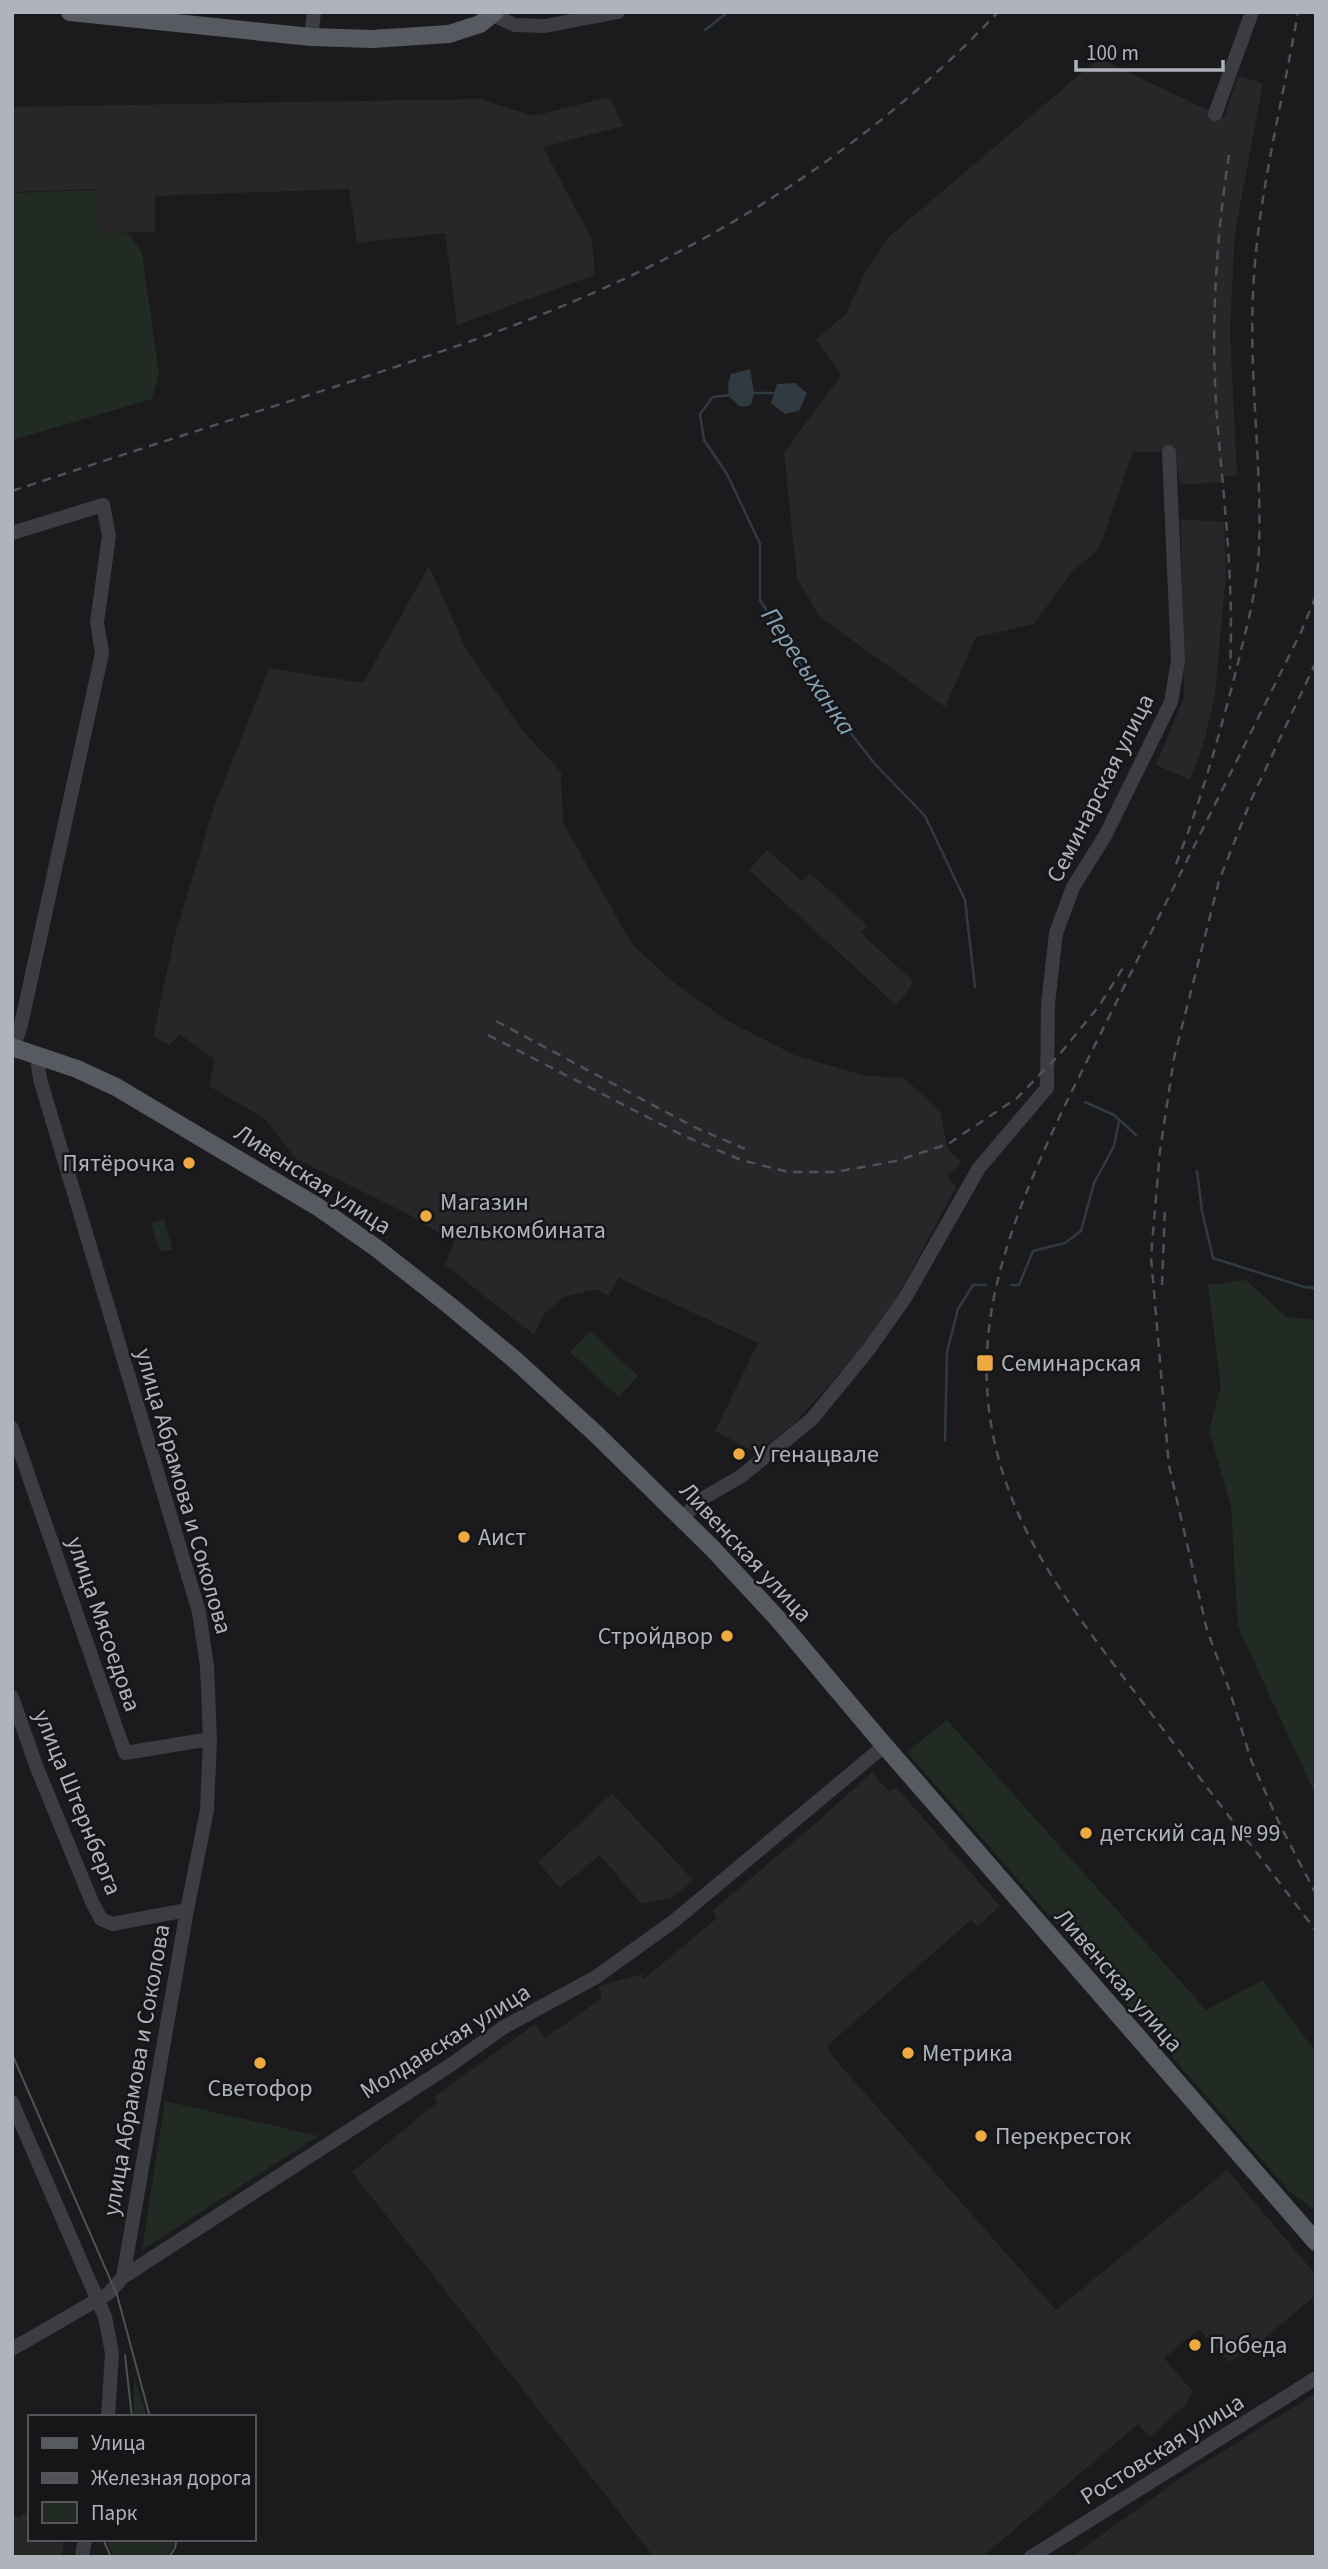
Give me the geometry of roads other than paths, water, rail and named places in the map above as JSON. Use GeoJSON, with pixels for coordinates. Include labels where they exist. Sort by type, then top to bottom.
{"type":"FeatureCollection","features":[{"type":"Feature","properties":{"kind":"main road"},"geometry":{"type":"LineString","coordinates":[[70,12],[127,15],[311,37],[372,38],[449,34],[474,27],[494,14]]}},
{"type":"Feature","properties":{"kind":"main road","name":"Ливенская улица"},"geometry":{"type":"LineString","coordinates":[[13,1049],[41,1056],[116,1087],[318,1208],[379,1250],[514,1359],[647,1482],[777,1618],[884,1746],[1316,2242]]}},
{"type":"Feature","properties":{"kind":"street"},"geometry":{"type":"LineString","coordinates":[[311,37],[314,12]]}},
{"type":"Feature","properties":{"kind":"street"},"geometry":{"type":"LineString","coordinates":[[494,14],[515,25],[545,26],[618,12]]}},
{"type":"Feature","properties":{"kind":"street"},"geometry":{"type":"LineString","coordinates":[[1215,114],[1252,12]]}},
{"type":"Feature","properties":{"kind":"street","name":"Семинарская улица"},"geometry":{"type":"LineString","coordinates":[[682,1519],[700,1500],[740,1477],[812,1419],[869,1349],[905,1298],[979,1168],[1047,1088],[1048,1004],[1056,933],[1073,887],[1106,834],[1171,702],[1178,661],[1169,452]]}},
{"type":"Feature","properties":{"kind":"street"},"geometry":{"type":"LineString","coordinates":[[12,533],[103,506],[109,536],[97,622],[102,653],[13,1049]]}},
{"type":"Feature","properties":{"kind":"street","name":"улица Абрамова и Соколова"},"geometry":{"type":"LineString","coordinates":[[41,1056],[38,1066],[40,1079],[199,1612],[207,1666],[210,1739],[207,1810],[123,2277]]}},
{"type":"Feature","properties":{"kind":"street","name":"улица Мясоедова"},"geometry":{"type":"LineString","coordinates":[[12,1428],[125,1753],[210,1739]]}},
{"type":"Feature","properties":{"kind":"street","name":"улица Штернберга"},"geometry":{"type":"LineString","coordinates":[[12,1698],[37,1768],[101,1919],[112,1924],[187,1910]]}},
{"type":"Feature","properties":{"kind":"street","name":"Молдавская улица"},"geometry":{"type":"LineString","coordinates":[[12,2349],[114,2288],[123,2277],[505,2027],[596,1977],[674,1921],[884,1746]]}},
{"type":"Feature","properties":{"kind":"street"},"geometry":{"type":"LineString","coordinates":[[12,2102],[98,2297],[112,2353],[108,2415]]}},
{"type":"Feature","properties":{"kind":"street","name":"Ростовская улица"},"geometry":{"type":"LineString","coordinates":[[1031,2557],[1316,2378]]}},
{"type":"Feature","properties":{"kind":"waterway"},"geometry":{"type":"LineString","coordinates":[[705,30],[728,12]]}},
{"type":"Feature","properties":{"kind":"waterway","name":"Пересыханка"},"geometry":{"type":"LineString","coordinates":[[751,393],[773,393]]}},
{"type":"Feature","properties":{"kind":"waterway","name":"Пересыханка"},"geometry":{"type":"LineString","coordinates":[[731,395],[713,397],[700,414],[704,440],[727,474],[760,544],[760,600],[816,689],[875,764],[925,816],[965,900],[975,987]]}},
{"type":"Feature","properties":{"kind":"waterway"},"geometry":{"type":"LineString","coordinates":[[1085,1102],[1114,1115],[1136,1135]]}},
{"type":"Feature","properties":{"kind":"waterway"},"geometry":{"type":"LineString","coordinates":[[1011,1285],[1019,1285],[1033,1251],[1065,1243],[1081,1231],[1094,1183],[1114,1146],[1119,1121]]}},
{"type":"Feature","properties":{"kind":"waterway","name":"Пересыханка"},"geometry":{"type":"LineString","coordinates":[[1197,1171],[1202,1211],[1213,1258],[1304,1287],[1316,1288]]}},
{"type":"Feature","properties":{"kind":"waterway"},"geometry":{"type":"LineString","coordinates":[[945,1440],[947,1352],[958,1309],[973,1285],[986,1285]]}},
{"type":"Feature","properties":{"kind":"tram line"},"geometry":{"type":"LineString","coordinates":[[12,2054],[117,2295],[149,2415]]}},
{"type":"Feature","properties":{"kind":"tram line"},"geometry":{"type":"LineString","coordinates":[[125,2355],[132,2415]]}},
{"type":"Feature","properties":{"kind":"tram line"},"geometry":{"type":"LineString","coordinates":[[104,2541],[111,2557]]}},
{"type":"Feature","properties":{"kind":"tram line"},"geometry":{"type":"LineString","coordinates":[[169,2557],[177,2541]]}},
{"type":"Feature","properties":{"kind":"railway"},"geometry":{"type":"LineString","coordinates":[[12,491],[474,340],[613,284],[718,230],[819,167],[912,94],[998,12]]}},
{"type":"Feature","properties":{"kind":"railway"},"geometry":{"type":"LineString","coordinates":[[1176,864],[1194,816],[1231,692],[1256,578],[1259,484],[1252,326],[1255,258],[1265,187],[1298,12]]}},
{"type":"Feature","properties":{"kind":"railway"},"geometry":{"type":"LineString","coordinates":[[1229,155],[1217,258],[1214,361],[1230,579],[1230,669]]}},
{"type":"Feature","properties":{"kind":"railway"},"geometry":{"type":"LineString","coordinates":[[1316,596],[1301,632],[1040,1159],[1007,1247],[998,1278],[988,1338],[988,1396],[996,1449],[1012,1499],[1035,1546],[1092,1636],[1316,1931]]}},
{"type":"Feature","properties":{"kind":"railway"},"geometry":{"type":"LineString","coordinates":[[1316,662],[1251,800],[1219,881],[1174,1058],[1160,1151],[1151,1257],[1169,1466],[1207,1630],[1251,1760],[1280,1825],[1316,1894]]}},
{"type":"Feature","properties":{"kind":"railway"},"geometry":{"type":"LineString","coordinates":[[488,1035],[684,1136],[741,1160],[788,1172],[835,1172],[896,1161],[948,1144],[1017,1098],[1059,1055],[1099,1006],[1126,963]]}},
{"type":"Feature","properties":{"kind":"railway"},"geometry":{"type":"LineString","coordinates":[[496,1021],[692,1126],[745,1149]]}},
{"type":"Feature","properties":{"kind":"railway"},"geometry":{"type":"LineString","coordinates":[[1162,1285],[1165,1208]]}},
{"type":"Feature","properties":{"kind":"place","name":"Пятёрочка"},"geometry":{"type":"Point","coordinates":[189,1163]}},
{"type":"Feature","properties":{"kind":"place","name":"Магазин мелькомбината"},"geometry":{"type":"Point","coordinates":[426,1216]}},
{"type":"Feature","properties":{"kind":"place","name":"Семинарская"},"geometry":{"type":"Point","coordinates":[985,1363]}},
{"type":"Feature","properties":{"kind":"place","name":"У генацвале"},"geometry":{"type":"Point","coordinates":[739,1454]}},
{"type":"Feature","properties":{"kind":"place","name":"Аист"},"geometry":{"type":"Point","coordinates":[464,1537]}},
{"type":"Feature","properties":{"kind":"place","name":"Стройдвор"},"geometry":{"type":"Point","coordinates":[727,1636]}},
{"type":"Feature","properties":{"kind":"place","name":"детский сад № 99"},"geometry":{"type":"Point","coordinates":[1086,1833]}},
{"type":"Feature","properties":{"kind":"place","name":"Метрика"},"geometry":{"type":"Point","coordinates":[908,2053]}},
{"type":"Feature","properties":{"kind":"place","name":"Светофор"},"geometry":{"type":"Point","coordinates":[260,2063]}},
{"type":"Feature","properties":{"kind":"place","name":"Перекресток"},"geometry":{"type":"Point","coordinates":[981,2136]}},
{"type":"Feature","properties":{"kind":"place","name":"Победа"},"geometry":{"type":"Point","coordinates":[1195,2345]}}]}
